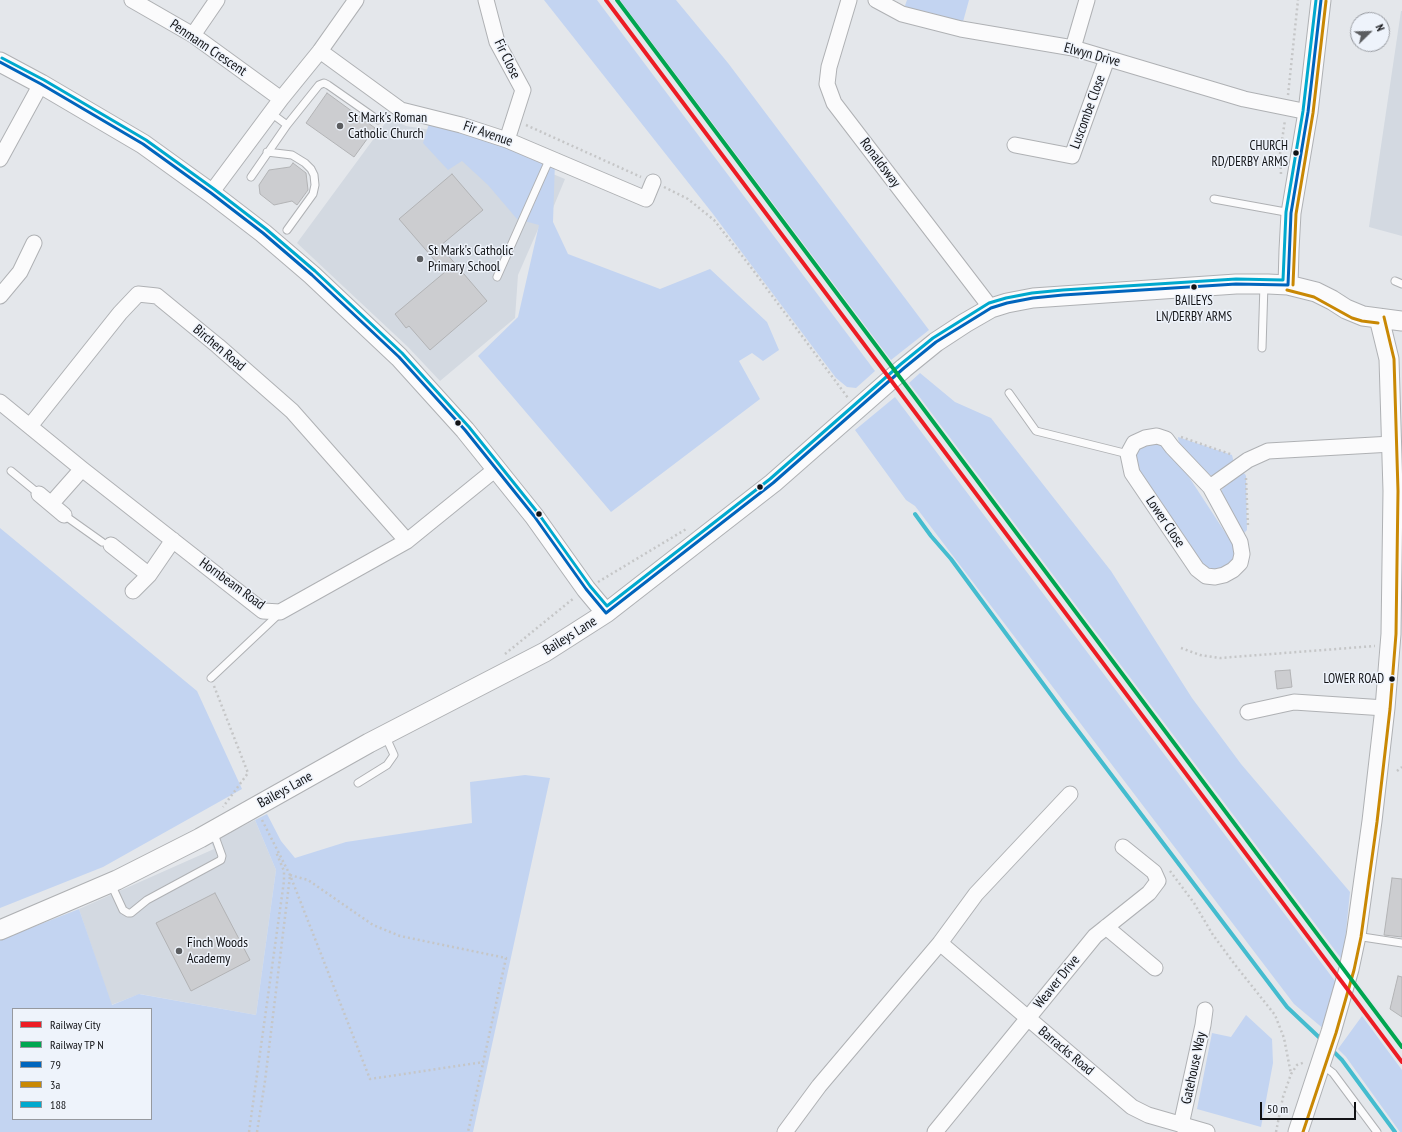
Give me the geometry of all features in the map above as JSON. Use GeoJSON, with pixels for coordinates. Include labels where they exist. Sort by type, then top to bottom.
{"type":"FeatureCollection","features":[{"type":"Feature","properties":{"kind":"street","name":"Penmann Crescent"},"geometry":{"type":"LineString","coordinates":[[132,0],[193,35],[281,99]]}},
{"type":"Feature","properties":{"kind":"street"},"geometry":{"type":"LineString","coordinates":[[193,35],[217,0]]}},
{"type":"Feature","properties":{"kind":"street"},"geometry":{"type":"LineString","coordinates":[[211,193],[271,112],[320,51],[356,0]]}},
{"type":"Feature","properties":{"kind":"street","name":"Fir Close"},"geometry":{"type":"LineString","coordinates":[[486,0],[498,42],[522,90],[507,140]]}},
{"type":"Feature","properties":{"kind":"street","name":"Ronaldsway"},"geometry":{"type":"LineString","coordinates":[[849,0],[829,67],[828,84],[834,103],[991,308]]}},
{"type":"Feature","properties":{"kind":"street","name":"Elwyn Drive"},"geometry":{"type":"LineString","coordinates":[[876,0],[902,14],[961,29],[1073,48],[1244,99],[1308,112]]}},
{"type":"Feature","properties":{"kind":"street"},"geometry":{"type":"LineString","coordinates":[[1073,48],[1088,0]]}},
{"type":"Feature","properties":{"kind":"street"},"geometry":{"type":"LineString","coordinates":[[1288,286],[1291,213],[1308,112],[1321,0]]}},
{"type":"Feature","properties":{"kind":"street","name":"Fir Avenue"},"geometry":{"type":"LineString","coordinates":[[320,51],[401,110],[461,124],[507,140],[646,199],[653,182]]}},
{"type":"Feature","properties":{"kind":"street","name":"Luscombe Close"},"geometry":{"type":"LineString","coordinates":[[1015,146],[1072,156],[1107,59]]}},
{"type":"Feature","properties":{"kind":"street"},"geometry":{"type":"LineString","coordinates":[[0,62],[41,84],[142,144],[211,193],[263,233],[312,275],[399,357],[466,430],[534,516],[586,589],[606,613]]}},
{"type":"Feature","properties":{"kind":"street"},"geometry":{"type":"LineString","coordinates":[[0,159],[41,84]]}},
{"type":"Feature","properties":{"kind":"street"},"geometry":{"type":"LineString","coordinates":[[0,296],[20,272],[34,242]]}},
{"type":"Feature","properties":{"kind":"street","name":"Baileys Lane"},"geometry":{"type":"LineString","coordinates":[[0,930],[111,883],[212,831],[385,735],[545,652],[606,613],[773,483],[904,368],[936,342],[991,308],[1014,302],[1048,297],[1236,284],[1264,284],[1288,286],[1316,292],[1346,309],[1359,314],[1402,321]]}},
{"type":"Feature","properties":{"kind":"street","name":"Birchen Road"},"geometry":{"type":"LineString","coordinates":[[30,426],[120,313],[138,294],[157,296],[218,346],[292,411],[407,542]]}},
{"type":"Feature","properties":{"kind":"street"},"geometry":{"type":"LineString","coordinates":[[1298,1132],[1331,1032],[1349,969],[1356,936],[1372,821],[1385,708],[1390,645],[1392,444],[1389,359],[1379,318]]}},
{"type":"Feature","properties":{"kind":"street","name":"Hornbeam Road"},"geometry":{"type":"LineString","coordinates":[[0,402],[82,469],[264,610],[280,612],[407,542],[497,468]]}},
{"type":"Feature","properties":{"kind":"street"},"geometry":{"type":"LineString","coordinates":[[1128,454],[1134,443],[1145,438],[1157,436],[1166,439]]}},
{"type":"Feature","properties":{"kind":"street","name":"Lower Close"},"geometry":{"type":"LineString","coordinates":[[1128,454],[1132,473],[1198,569],[1206,576],[1215,577],[1224,575],[1233,570],[1240,563],[1242,554],[1240,542],[1210,487],[1166,439]]}},
{"type":"Feature","properties":{"kind":"street"},"geometry":{"type":"LineString","coordinates":[[1210,487],[1248,460],[1268,451],[1392,444]]}},
{"type":"Feature","properties":{"kind":"street"},"geometry":{"type":"LineString","coordinates":[[51,504],[82,469]]}},
{"type":"Feature","properties":{"kind":"street"},"geometry":{"type":"LineString","coordinates":[[39,494],[64,515]]}},
{"type":"Feature","properties":{"kind":"street"},"geometry":{"type":"LineString","coordinates":[[134,591],[149,575],[173,540]]}},
{"type":"Feature","properties":{"kind":"street"},"geometry":{"type":"LineString","coordinates":[[106,544],[149,575]]}},
{"type":"Feature","properties":{"kind":"street"},"geometry":{"type":"LineString","coordinates":[[1248,712],[1294,702],[1385,708]]}},
{"type":"Feature","properties":{"kind":"street"},"geometry":{"type":"LineString","coordinates":[[785,1132],[819,1086],[940,943],[976,894],[1070,794]]}},
{"type":"Feature","properties":{"kind":"street","name":"Weaver Drive"},"geometry":{"type":"LineString","coordinates":[[935,1132],[1094,936],[1149,893],[1158,881],[1154,872],[1123,847]]}},
{"type":"Feature","properties":{"kind":"street"},"geometry":{"type":"LineString","coordinates":[[1106,927],[1155,968]]}},
{"type":"Feature","properties":{"kind":"street","name":"Barracks Road"},"geometry":{"type":"LineString","coordinates":[[940,943],[1132,1107],[1148,1115],[1208,1132]]}},
{"type":"Feature","properties":{"kind":"street","name":"Gatehouse Way"},"geometry":{"type":"LineString","coordinates":[[1181,1125],[1205,1010]]}},
{"type":"Feature","properties":{"kind":"lane"},"geometry":{"type":"LineString","coordinates":[[251,177],[287,125],[320,85],[324,83],[378,120]]}},
{"type":"Feature","properties":{"kind":"lane"},"geometry":{"type":"LineString","coordinates":[[271,112],[287,125]]}},
{"type":"Feature","properties":{"kind":"lane"},"geometry":{"type":"LineString","coordinates":[[267,152],[292,155],[308,166],[314,175],[315,185],[313,194],[287,230]]}},
{"type":"Feature","properties":{"kind":"lane"},"geometry":{"type":"LineString","coordinates":[[497,277],[550,158]]}},
{"type":"Feature","properties":{"kind":"lane"},"geometry":{"type":"LineString","coordinates":[[1214,199],[1291,213]]}},
{"type":"Feature","properties":{"kind":"lane"},"geometry":{"type":"LineString","coordinates":[[1395,281],[1402,284]]}},
{"type":"Feature","properties":{"kind":"lane"},"geometry":{"type":"LineString","coordinates":[[1262,348],[1264,284]]}},
{"type":"Feature","properties":{"kind":"lane"},"geometry":{"type":"LineString","coordinates":[[1009,393],[1036,431],[1128,454]]}},
{"type":"Feature","properties":{"kind":"lane"},"geometry":{"type":"LineString","coordinates":[[11,471],[39,494]]}},
{"type":"Feature","properties":{"kind":"lane"},"geometry":{"type":"LineString","coordinates":[[64,515],[106,544]]}},
{"type":"Feature","properties":{"kind":"lane"},"geometry":{"type":"LineString","coordinates":[[211,678],[280,612]]}},
{"type":"Feature","properties":{"kind":"lane"},"geometry":{"type":"LineString","coordinates":[[358,783],[387,765],[394,755],[385,735]]}},
{"type":"Feature","properties":{"kind":"lane"},"geometry":{"type":"LineString","coordinates":[[111,883],[123,910],[128,914],[131,913],[147,900],[221,860],[222,856],[212,831]]}},
{"type":"Feature","properties":{"kind":"lane"},"geometry":{"type":"LineString","coordinates":[[1356,936],[1402,942]]}},
{"type":"Feature","properties":{"kind":"lane"},"geometry":{"type":"LineString","coordinates":[[1322,1060],[1376,1132]]}},
{"type":"Feature","properties":{"kind":"path"},"geometry":{"type":"LineString","coordinates":[[513,119],[688,199],[714,220],[857,409]]}},
{"type":"Feature","properties":{"kind":"path"},"geometry":{"type":"LineString","coordinates":[[1166,439],[1176,435],[1248,460],[1246,473],[1248,532],[1240,542]]}},
{"type":"Feature","properties":{"kind":"path"},"geometry":{"type":"LineString","coordinates":[[499,658],[586,589],[694,524]]}},
{"type":"Feature","properties":{"kind":"path"},"geometry":{"type":"LineString","coordinates":[[1181,648],[1200,655],[1220,658],[1390,645]]}},
{"type":"Feature","properties":{"kind":"path"},"geometry":{"type":"LineString","coordinates":[[211,678],[248,773],[222,808]]}},
{"type":"Feature","properties":{"kind":"path"},"geometry":{"type":"LineString","coordinates":[[1397,771],[1402,767]]}},
{"type":"Feature","properties":{"kind":"path"},"geometry":{"type":"LineString","coordinates":[[248,1132],[284,881],[284,871],[261,818],[290,876],[370,1079],[484,1062]]}},
{"type":"Feature","properties":{"kind":"path"},"geometry":{"type":"LineString","coordinates":[[1166,866],[1194,903],[1213,935],[1275,1015],[1284,1038],[1290,1074]]}},
{"type":"Feature","properties":{"kind":"path"},"geometry":{"type":"LineString","coordinates":[[290,876],[308,880],[373,926],[400,936],[506,958],[468,1132]]}},
{"type":"Feature","properties":{"kind":"path"},"geometry":{"type":"LineString","coordinates":[[257,1132],[265,1081],[290,876]]}},
{"type":"Feature","properties":{"kind":"path"},"geometry":{"type":"LineString","coordinates":[[1276,1132],[1283,1097],[1290,1074],[1297,1065],[1304,1062],[1322,1060]]}},
{"type":"Feature","properties":{"kind":"shaded area"},"geometry":{"type":"Polygon","coordinates":[[[544,0],[597,0],[875,371],[856,388],[847,387],[836,378],[713,214],[544,0]]]}},
{"type":"Feature","properties":{"kind":"shaded area"},"geometry":{"type":"Polygon","coordinates":[[[620,0],[676,0],[728,63],[929,330],[891,360],[620,0]]]}},
{"type":"Feature","properties":{"kind":"shaded area"},"geometry":{"type":"Polygon","coordinates":[[[907,0],[969,0],[961,29],[902,14],[907,0]]]}},
{"type":"Feature","properties":{"kind":"shaded area"},"geometry":{"type":"Polygon","coordinates":[[[1402,11],[1402,236],[1369,227],[1402,11]]]}},
{"type":"Feature","properties":{"kind":"shaded area"},"geometry":{"type":"Polygon","coordinates":[[[431,117],[555,161],[553,222],[568,254],[660,289],[710,269],[767,322],[779,350],[763,361],[752,353],[739,361],[760,399],[611,512],[478,356],[518,317],[539,225],[517,219],[488,185],[462,161],[448,170],[423,143],[431,117]]]}},
{"type":"Feature","properties":{"kind":"shaded area","name":"St Mark's Catholic Primary School"},"geometry":{"type":"Polygon","coordinates":[[[389,118],[406,126],[444,132],[472,141],[565,179],[548,220],[539,227],[518,275],[515,318],[440,381],[408,347],[297,243],[389,118]]]}},
{"type":"Feature","properties":{"kind":"shaded area"},"geometry":{"type":"Polygon","coordinates":[[[920,373],[955,402],[991,418],[1111,571],[1192,698],[1241,764],[1350,892],[1343,961],[909,383],[920,373]]]}},
{"type":"Feature","properties":{"kind":"shaded area"},"geometry":{"type":"Polygon","coordinates":[[[895,397],[1338,985],[1325,1030],[1294,1004],[915,506],[906,500],[855,430],[895,397]]]}},
{"type":"Feature","properties":{"kind":"shaded area"},"geometry":{"type":"Polygon","coordinates":[[[1178,437],[1232,455],[1234,463],[1213,476],[1210,475],[1179,444],[1178,437]]]}},
{"type":"Feature","properties":{"kind":"shaded area"},"geometry":{"type":"Polygon","coordinates":[[[1153,441],[1170,448],[1236,549],[1232,563],[1229,567],[1214,570],[1206,567],[1140,475],[1135,458],[1136,453],[1139,449],[1153,441]]]}},
{"type":"Feature","properties":{"kind":"shaded area"},"geometry":{"type":"Polygon","coordinates":[[[1243,473],[1246,476],[1247,530],[1244,533],[1240,529],[1221,491],[1243,473]]]}},
{"type":"Feature","properties":{"kind":"shaded area"},"geometry":{"type":"Polygon","coordinates":[[[0,528],[197,691],[242,789],[103,867],[0,908],[0,528]]]}},
{"type":"Feature","properties":{"kind":"shaded area"},"geometry":{"type":"Polygon","coordinates":[[[525,775],[550,778],[473,1132],[0,1132],[0,940],[79,909],[112,1005],[139,994],[256,1015],[276,870],[255,820],[267,814],[281,841],[295,858],[346,842],[472,823],[470,782],[525,775]]]}},
{"type":"Feature","properties":{"kind":"shaded area","name":"Finch Woods Academy"},"geometry":{"type":"Polygon","coordinates":[[[255,820],[276,870],[256,1015],[140,994],[111,1005],[79,909],[214,849],[211,842],[255,820]]]}},
{"type":"Feature","properties":{"kind":"shaded area"},"geometry":{"type":"Polygon","coordinates":[[[1246,1015],[1272,1039],[1273,1063],[1261,1127],[1197,1109],[1212,1033],[1231,1037],[1246,1015]]]}},
{"type":"Feature","properties":{"kind":"shaded area"},"geometry":{"type":"Polygon","coordinates":[[[1362,1016],[1402,1070],[1402,1132],[1400,1132],[1346,1057],[1338,1049],[1362,1016]]]}},
{"type":"Feature","properties":{"kind":"building","name":"St Mark's Roman Catholic Church"},"geometry":{"type":"Polygon","coordinates":[[[327,93],[375,128],[354,157],[306,123],[327,93]]]}},
{"type":"Feature","properties":{"kind":"building"},"geometry":{"type":"Polygon","coordinates":[[[293,163],[306,173],[308,190],[297,205],[292,201],[274,205],[260,194],[259,185],[269,170],[290,167],[293,163]]]}},
{"type":"Feature","properties":{"kind":"building"},"geometry":{"type":"Polygon","coordinates":[[[452,174],[483,210],[440,246],[487,301],[430,350],[409,326],[406,328],[395,314],[445,272],[399,219],[452,174]]]}},
{"type":"Feature","properties":{"kind":"building"},"geometry":{"type":"Polygon","coordinates":[[[1290,670],[1292,687],[1277,689],[1275,671],[1290,670]]]}},
{"type":"Feature","properties":{"kind":"building"},"geometry":{"type":"Polygon","coordinates":[[[1392,878],[1402,879],[1402,937],[1384,935],[1392,878]]]}},
{"type":"Feature","properties":{"kind":"building"},"geometry":{"type":"Polygon","coordinates":[[[215,893],[250,960],[191,991],[156,923],[215,893]]]}},
{"type":"Feature","properties":{"kind":"building"},"geometry":{"type":"Polygon","coordinates":[[[1398,976],[1402,977],[1402,1017],[1390,1009],[1398,976]]]}},
{"type":"Feature","properties":{"kind":"waterway"},"geometry":{"type":"LineString","coordinates":[[915,514],[931,536],[951,559],[1063,711],[1287,1007],[1323,1041]]}},
{"type":"Feature","properties":{"kind":"waterway"},"geometry":{"type":"LineString","coordinates":[[1331,1049],[1342,1060],[1395,1132]]}},
{"type":"Feature","properties":{"kind":"rail line","name":"City"},"geometry":{"type":"LineString","coordinates":[[606,0],[1402,1062]]}},
{"type":"Feature","properties":{"kind":"transit line"},"geometry":{"type":"LineString","coordinates":[[617,0],[1402,1047]]}},
{"type":"Feature","properties":{"kind":"transit line","name":"188"},"geometry":{"type":"LineString","coordinates":[[2,58],[44,80],[146,140],[266,229],[315,271],[402,353],[469,427],[538,513],[590,586],[607,606],[770,479],[901,364],[933,338],[989,303],[1032,293],[1063,290],[1236,279],[1283,280],[1286,212],[1303,111],[1316,0]]}},
{"type":"Feature","properties":{"kind":"transit line","name":"79"},"geometry":{"type":"LineString","coordinates":[[1288,285],[1291,213],[1308,112],[1321,0]]}},
{"type":"Feature","properties":{"kind":"transit line","name":"3a"},"geometry":{"type":"LineString","coordinates":[[1293,285],[1296,214],[1313,113],[1326,1]]}},
{"type":"Feature","properties":{"kind":"transit line","name":"79"},"geometry":{"type":"LineString","coordinates":[[0,62],[41,84],[143,144],[263,233],[312,275],[399,357],[465,430],[534,516],[586,589],[606,613]]}},
{"type":"Feature","properties":{"kind":"transit line","name":"79"},"geometry":{"type":"LineString","coordinates":[[606,613],[773,483],[904,368],[936,342],[991,308],[1033,298],[1063,295],[1236,284],[1288,285]]}},
{"type":"Feature","properties":{"kind":"transit line","name":"3a"},"geometry":{"type":"LineString","coordinates":[[1287,290],[1314,297],[1352,318],[1378,323]]}},
{"type":"Feature","properties":{"kind":"transit line","name":"3a"},"geometry":{"type":"LineString","coordinates":[[1303,1132],[1336,1033],[1354,970],[1361,937],[1377,822],[1390,709],[1396,634],[1398,491],[1394,359],[1384,317]]}},
{"type":"Feature","properties":{"kind":"place","name":"St Mark's Roman Catholic Church"},"geometry":{"type":"Point","coordinates":[340,126]}},
{"type":"Feature","properties":{"kind":"place","name":"CHURCH RD/DERBY ARMS"},"geometry":{"type":"Point","coordinates":[1296,153]}},
{"type":"Feature","properties":{"kind":"place","name":"St Mark's Catholic Primary School"},"geometry":{"type":"Point","coordinates":[420,259]}},
{"type":"Feature","properties":{"kind":"place","name":"BAILEYS LN/DERBY ARMS"},"geometry":{"type":"Point","coordinates":[1194,287]}},
{"type":"Feature","properties":{"kind":"place","name":"LOWER ROAD"},"geometry":{"type":"Point","coordinates":[1392,679]}},
{"type":"Feature","properties":{"kind":"place","name":"Finch Woods Academy"},"geometry":{"type":"Point","coordinates":[179,951]}}]}
